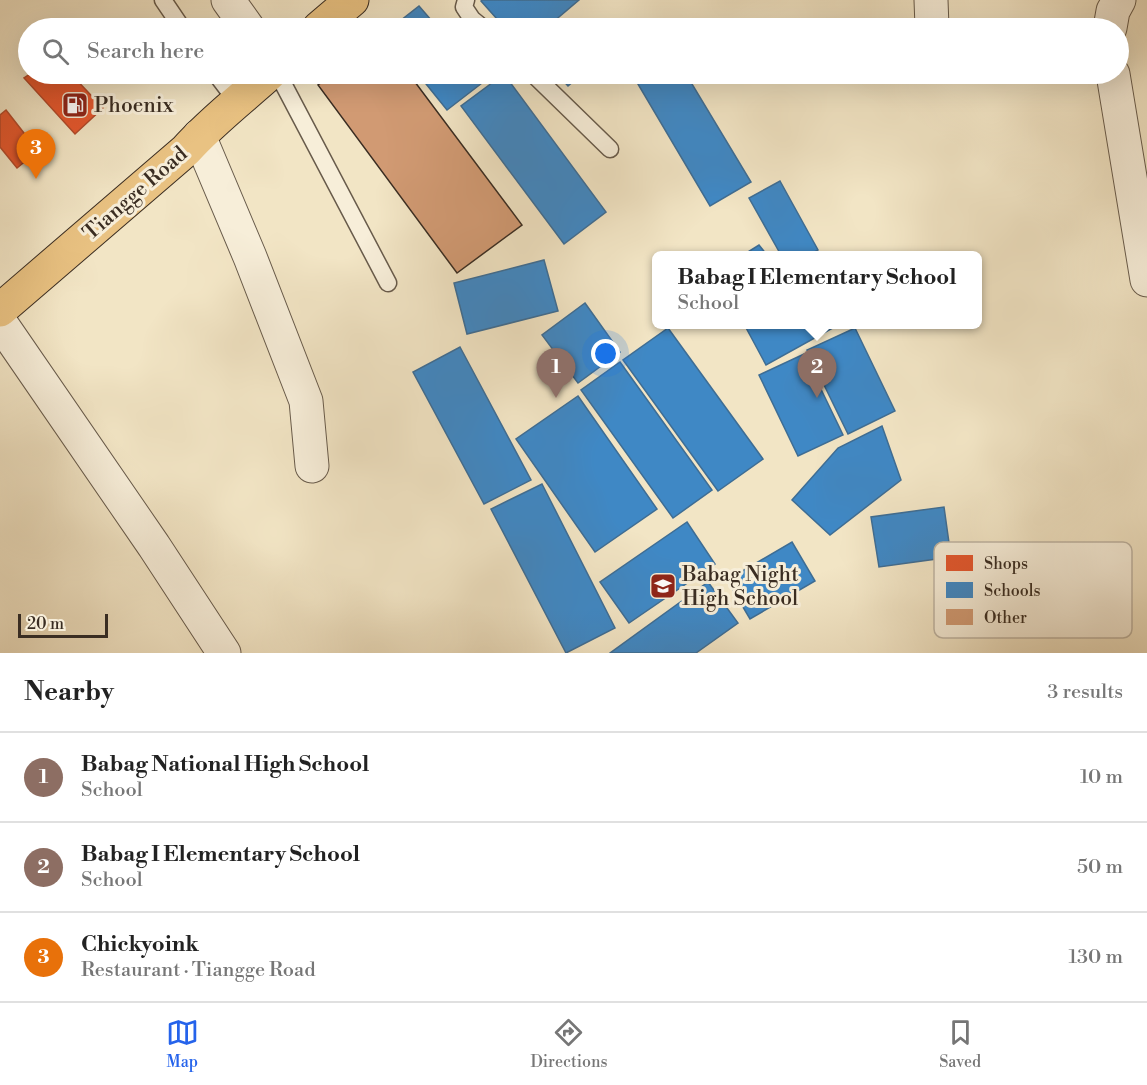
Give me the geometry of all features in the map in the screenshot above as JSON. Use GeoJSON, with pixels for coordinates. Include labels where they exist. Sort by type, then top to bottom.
{"type":"FeatureCollection","features":[{"type":"Feature","properties":{"kind":"main road"},"geometry":{"type":"LineString","coordinates":[[331,18],[352,0]]}},
{"type":"Feature","properties":{"kind":"main road","name":"Tiangge Road"},"geometry":{"type":"LineString","coordinates":[[0,310],[186,150],[258,84]]}},
{"type":"Feature","properties":{"kind":"street"},"geometry":{"type":"LineString","coordinates":[[228,0],[241,18]]}},
{"type":"Feature","properties":{"kind":"street"},"geometry":{"type":"LineString","coordinates":[[1112,18],[1119,0]]}},
{"type":"Feature","properties":{"kind":"street"},"geometry":{"type":"LineString","coordinates":[[1115,84],[1147,280]]}},
{"type":"Feature","properties":{"kind":"street"},"geometry":{"type":"LineString","coordinates":[[199,136],[250,257],[306,401],[312,466]]}},
{"type":"Feature","properties":{"kind":"street"},"geometry":{"type":"LineString","coordinates":[[0,322],[154,546],[224,653]]}},
{"type":"Feature","properties":{"kind":"lane"},"geometry":{"type":"LineString","coordinates":[[163,0],[175,18]]}},
{"type":"Feature","properties":{"kind":"lane"},"geometry":{"type":"LineString","coordinates":[[466,0],[464,7],[471,18]]}},
{"type":"Feature","properties":{"kind":"lane"},"geometry":{"type":"LineString","coordinates":[[224,84],[238,103]]}},
{"type":"Feature","properties":{"kind":"lane"},"geometry":{"type":"LineString","coordinates":[[283,84],[388,283]]}},
{"type":"Feature","properties":{"kind":"lane"},"geometry":{"type":"LineString","coordinates":[[543,84],[610,150]]}},
{"type":"Feature","properties":{"kind":"building: Shops","name":"Phoenix"},"geometry":{"type":"Polygon","coordinates":[[[29,84],[80,84],[103,108],[75,134],[29,84]]]}},
{"type":"Feature","properties":{"kind":"building: Shops"},"geometry":{"type":"Polygon","coordinates":[[[6,110],[38,151],[17,168],[0,147],[0,115],[6,110]]]}},
{"type":"Feature","properties":{"kind":"building: Schools"},"geometry":{"type":"Polygon","coordinates":[[[579,0],[558,18],[496,18],[481,1],[579,0]]]}},
{"type":"Feature","properties":{"kind":"building: Schools"},"geometry":{"type":"Polygon","coordinates":[[[419,6],[429,18],[404,18],[419,6]]]}},
{"type":"Feature","properties":{"kind":"building: Schools"},"geometry":{"type":"Polygon","coordinates":[[[426,84],[481,84],[447,110],[426,84]]]}},
{"type":"Feature","properties":{"kind":"building: Schools"},"geometry":{"type":"Polygon","coordinates":[[[491,84],[511,84],[606,212],[564,244],[461,106],[491,84]]]}},
{"type":"Feature","properties":{"kind":"building: Schools"},"geometry":{"type":"Polygon","coordinates":[[[638,84],[692,84],[751,182],[710,206],[638,84]]]}},
{"type":"Feature","properties":{"kind":"building: Schools"},"geometry":{"type":"Polygon","coordinates":[[[780,181],[818,250],[779,251],[749,198],[780,181]]]}},
{"type":"Feature","properties":{"kind":"building: Schools"},"geometry":{"type":"Polygon","coordinates":[[[759,245],[764,251],[749,251],[759,245]]]}},
{"type":"Feature","properties":{"kind":"building: Schools"},"geometry":{"type":"Polygon","coordinates":[[[544,260],[558,311],[467,334],[454,283],[544,260]]]}},
{"type":"Feature","properties":{"kind":"building: Schools"},"geometry":{"type":"Polygon","coordinates":[[[585,303],[620,352],[578,383],[542,335],[585,303]]]}},
{"type":"Feature","properties":{"kind":"building: Schools"},"geometry":{"type":"Polygon","coordinates":[[[669,329],[763,459],[718,491],[623,360],[669,329]]]}},
{"type":"Feature","properties":{"kind":"building: Schools"},"geometry":{"type":"Polygon","coordinates":[[[747,329],[831,329],[766,365],[747,329]]]}},
{"type":"Feature","properties":{"kind":"building: Schools"},"geometry":{"type":"Polygon","coordinates":[[[855,329],[895,411],[848,434],[807,350],[855,329]]]}},
{"type":"Feature","properties":{"kind":"building: Schools"},"geometry":{"type":"Polygon","coordinates":[[[460,347],[531,480],[484,504],[413,372],[460,347]]]}},
{"type":"Feature","properties":{"kind":"building: Schools"},"geometry":{"type":"Polygon","coordinates":[[[804,354],[843,435],[798,456],[759,375],[804,354]]]}},
{"type":"Feature","properties":{"kind":"building: Schools"},"geometry":{"type":"Polygon","coordinates":[[[620,362],[712,490],[673,518],[581,390],[620,362]]]}},
{"type":"Feature","properties":{"kind":"building: Schools"},"geometry":{"type":"Polygon","coordinates":[[[578,396],[657,509],[595,552],[516,439],[578,396]]]}},
{"type":"Feature","properties":{"kind":"building: Schools"},"geometry":{"type":"Polygon","coordinates":[[[882,426],[901,480],[830,535],[792,500],[838,448],[882,426]]]}},
{"type":"Feature","properties":{"kind":"building: Schools"},"geometry":{"type":"Polygon","coordinates":[[[542,484],[615,628],[566,653],[491,509],[542,484]]]}},
{"type":"Feature","properties":{"kind":"building: Schools"},"geometry":{"type":"Polygon","coordinates":[[[944,507],[949,542],[934,542],[934,559],[879,567],[871,517],[944,507]]]}},
{"type":"Feature","properties":{"kind":"building: Schools"},"geometry":{"type":"Polygon","coordinates":[[[687,522],[715,564],[629,623],[600,582],[687,522]]]}},
{"type":"Feature","properties":{"kind":"building: Schools"},"geometry":{"type":"Polygon","coordinates":[[[792,542],[815,581],[750,619],[727,580],[792,542]]]}},
{"type":"Feature","properties":{"kind":"building: Schools"},"geometry":{"type":"Polygon","coordinates":[[[708,582],[738,623],[696,653],[610,653],[708,582]]]}},
{"type":"Feature","properties":{"kind":"building: Other"},"geometry":{"type":"Polygon","coordinates":[[[416,84],[522,225],[457,273],[318,85],[416,84]]]}},
{"type":"Feature","properties":{"kind":"place","name":"Phoenix"},"geometry":{"type":"Point","coordinates":[75,105]}},
{"type":"Feature","properties":{"kind":"place","name":"Chickyoink"},"geometry":{"type":"Point","coordinates":[36,179]}},
{"type":"Feature","properties":{"kind":"place","name":"Babag National High School"},"geometry":{"type":"Point","coordinates":[556,398]}},
{"type":"Feature","properties":{"kind":"place","name":"Babag I Elementary School"},"geometry":{"type":"Point","coordinates":[817,398]}},
{"type":"Feature","properties":{"kind":"place","name":"Babag Night High School"},"geometry":{"type":"Point","coordinates":[663,586]}}]}
